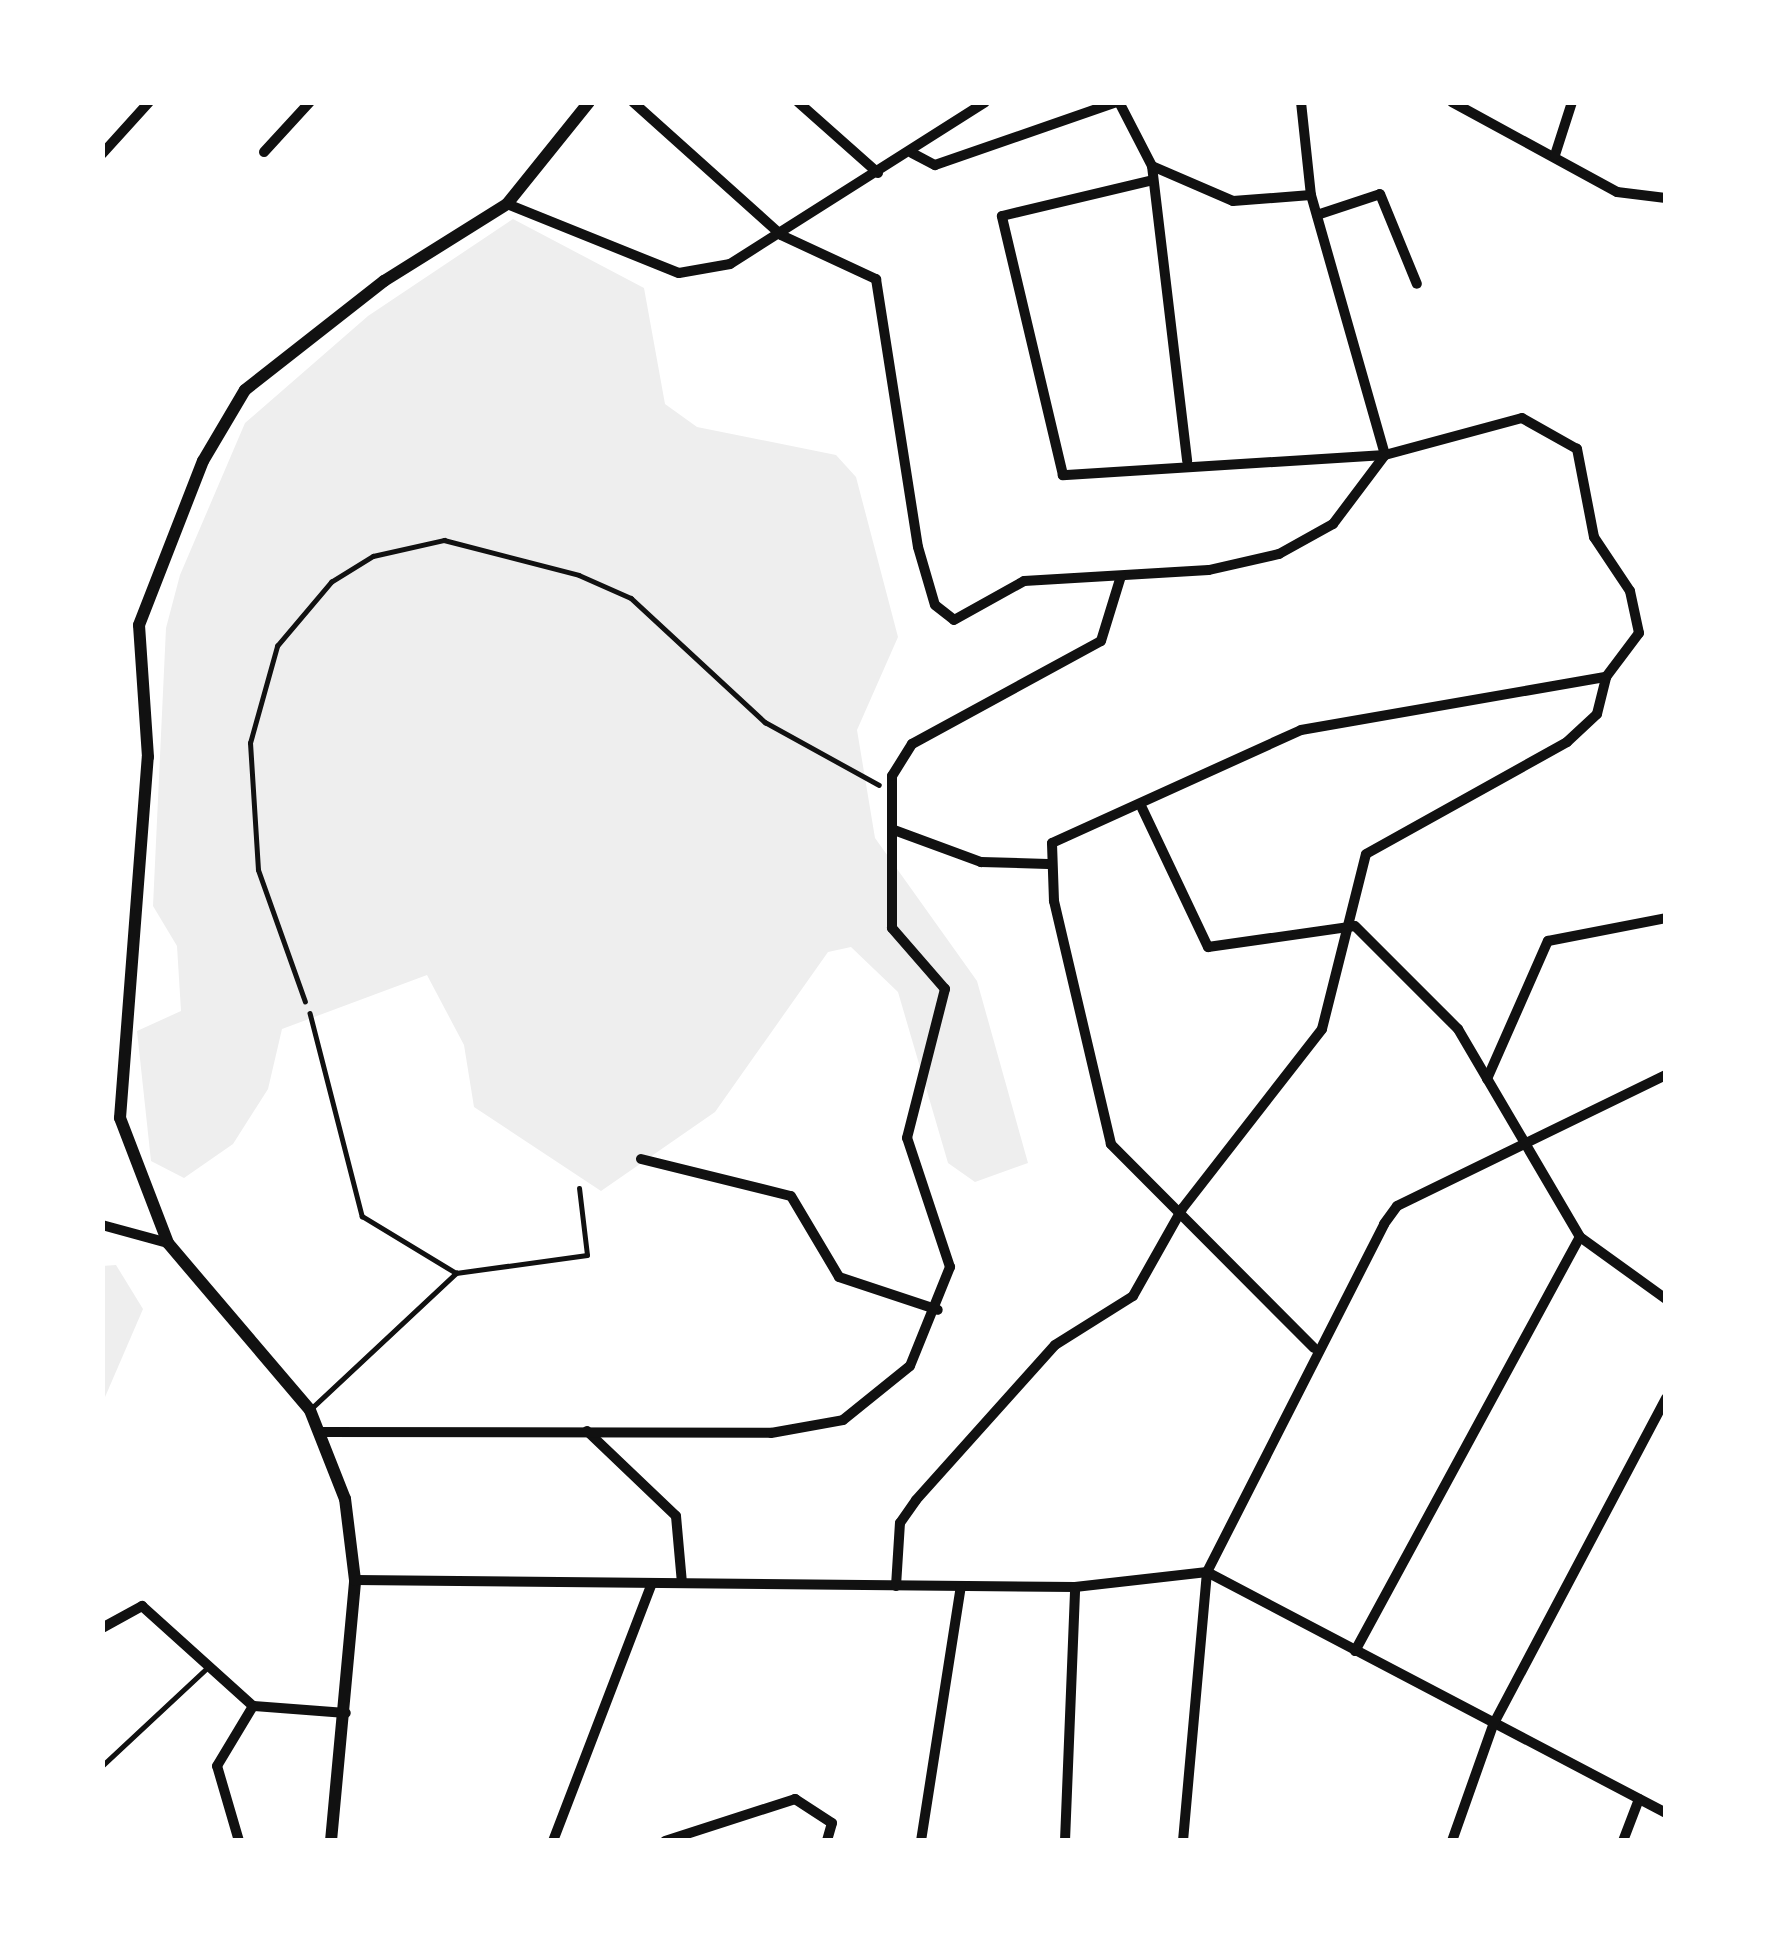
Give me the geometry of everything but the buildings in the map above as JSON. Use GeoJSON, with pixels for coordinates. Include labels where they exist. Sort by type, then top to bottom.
{"type":"FeatureCollection","features":[{"type":"Feature","properties":{"kind":"street"},"geometry":{"type":"LineString","coordinates":[[102,154],[149,102]]}},
{"type":"Feature","properties":{"kind":"street"},"geometry":{"type":"LineString","coordinates":[[264,152],[310,102]]}},
{"type":"Feature","properties":{"kind":"street"},"geometry":{"type":"LineString","coordinates":[[331,1841],[355,1580],[323,1432],[310,1410],[168,1243],[120,1118],[148,757],[139,625],[160,559],[203,461],[272,362],[507,204],[589,102]]}},
{"type":"Feature","properties":{"kind":"street"},"geometry":{"type":"LineString","coordinates":[[633,102],[781,235],[876,279],[935,605],[954,620],[1024,581],[1121,576],[1279,554],[1333,524],[1385,455]]}},
{"type":"Feature","properties":{"kind":"street"},"geometry":{"type":"LineString","coordinates":[[799,102],[878,173]]}},
{"type":"Feature","properties":{"kind":"street"},"geometry":{"type":"LineString","coordinates":[[911,153],[935,166],[1118,102],[1153,173],[1187,461]]}},
{"type":"Feature","properties":{"kind":"street"},"geometry":{"type":"LineString","coordinates":[[1301,102],[1311,195],[1385,455]]}},
{"type":"Feature","properties":{"kind":"street"},"geometry":{"type":"LineString","coordinates":[[1452,102],[1617,192],[1666,198]]}},
{"type":"Feature","properties":{"kind":"street"},"geometry":{"type":"LineString","coordinates":[[1555,155],[1572,102]]}},
{"type":"Feature","properties":{"kind":"street"},"geometry":{"type":"LineString","coordinates":[[507,204],[680,273],[730,264],[911,153],[976,105]]}},
{"type":"Feature","properties":{"kind":"street"},"geometry":{"type":"LineString","coordinates":[[896,1586],[900,1522],[916,1500],[1055,1345],[1133,1296],[1182,1209],[1322,1029],[1355,926],[1357,874],[1381,840],[1567,742],[1597,714],[1606,677],[1639,633],[1640,613],[1594,538],[1577,449],[1522,418],[1385,455],[1187,461],[1063,475],[1002,216],[1153,173],[1233,201],[1311,195]]}},
{"type":"Feature","properties":{"kind":"street"},"geometry":{"type":"LineString","coordinates":[[1317,215],[1380,194],[1417,284]]}},
{"type":"Feature","properties":{"kind":"street"},"geometry":{"type":"LineString","coordinates":[[323,1432],[771,1433],[844,1420],[910,1366],[938,1310],[950,1267],[907,1138],[907,1106],[945,988],[897,943],[891,790],[912,744],[1101,641],[1121,576]]}},
{"type":"Feature","properties":{"kind":"street"},"geometry":{"type":"LineString","coordinates":[[1314,1348],[1182,1209],[1111,1144],[1048,864],[1058,835],[1142,808],[1301,730],[1606,677]]}},
{"type":"Feature","properties":{"kind":"street"},"geometry":{"type":"LineString","coordinates":[[1142,808],[1208,947],[1355,926]]}},
{"type":"Feature","properties":{"kind":"street"},"geometry":{"type":"LineString","coordinates":[[894,830],[981,862],[1048,864]]}},
{"type":"Feature","properties":{"kind":"street"},"geometry":{"type":"LineString","coordinates":[[1487,1080],[1548,941],[1666,918]]}},
{"type":"Feature","properties":{"kind":"street"},"geometry":{"type":"LineString","coordinates":[[1355,926],[1458,1029],[1521,1148],[1580,1237],[1666,1299]]}},
{"type":"Feature","properties":{"kind":"street"},"geometry":{"type":"LineString","coordinates":[[1183,1841],[1207,1572],[1314,1348],[1397,1206],[1666,1076]]}},
{"type":"Feature","properties":{"kind":"street"},"geometry":{"type":"LineString","coordinates":[[641,1159],[791,1196],[839,1277],[938,1310]]}},
{"type":"Feature","properties":{"kind":"street"},"geometry":{"type":"LineString","coordinates":[[102,1225],[168,1243]]}},
{"type":"Feature","properties":{"kind":"street"},"geometry":{"type":"LineString","coordinates":[[1355,1651],[1580,1237]]}},
{"type":"Feature","properties":{"kind":"street"},"geometry":{"type":"LineString","coordinates":[[1451,1841],[1493,1725],[1666,1398]]}},
{"type":"Feature","properties":{"kind":"street"},"geometry":{"type":"LineString","coordinates":[[587,1431],[676,1516],[682,1583]]}},
{"type":"Feature","properties":{"kind":"street"},"geometry":{"type":"LineString","coordinates":[[355,1580],[1075,1586],[1207,1572],[1666,1813]]}},
{"type":"Feature","properties":{"kind":"street"},"geometry":{"type":"LineString","coordinates":[[553,1841],[652,1583]]}},
{"type":"Feature","properties":{"kind":"street"},"geometry":{"type":"LineString","coordinates":[[1065,1841],[1075,1586]]}},
{"type":"Feature","properties":{"kind":"street"},"geometry":{"type":"LineString","coordinates":[[921,1841],[961,1587]]}},
{"type":"Feature","properties":{"kind":"street"},"geometry":{"type":"LineString","coordinates":[[102,1628],[152,1609],[253,1706],[346,1713]]}},
{"type":"Feature","properties":{"kind":"street"},"geometry":{"type":"LineString","coordinates":[[238,1841],[218,1766],[253,1706]]}},
{"type":"Feature","properties":{"kind":"street"},"geometry":{"type":"LineString","coordinates":[[665,1841],[795,1799],[832,1823],[827,1841]]}},
{"type":"Feature","properties":{"kind":"street"},"geometry":{"type":"LineString","coordinates":[[1623,1841],[1640,1799]]}},
{"type":"Feature","properties":{"kind":"lane"},"geometry":{"type":"LineString","coordinates":[[310,1013],[362,1216],[456,1273]]}},
{"type":"Feature","properties":{"kind":"lane"},"geometry":{"type":"LineString","coordinates":[[310,1410],[456,1273],[587,1256],[579,1188]]}},
{"type":"Feature","properties":{"kind":"lane"},"geometry":{"type":"LineString","coordinates":[[102,1766],[208,1667]]}},
{"type":"Feature","properties":{"kind":"path"},"geometry":{"type":"LineString","coordinates":[[310,1013],[277,946],[258,870],[250,742],[277,646],[331,582],[373,556],[443,540],[579,574],[664,624],[765,722],[891,790]]}},
{"type":"Feature","properties":{"kind":"shaded area"},"geometry":{"type":"Polygon","coordinates":[[[513,219],[644,288],[665,404],[697,427],[836,455],[856,477],[898,637],[857,730],[875,838],[977,981],[1028,1163],[975,1182],[948,1163],[898,992],[851,947],[828,952],[715,1112],[601,1191],[474,1107],[464,1045],[427,975],[282,1029],[268,1089],[233,1144],[184,1178],[151,1161],[137,1031],[181,1011],[177,946],[153,906],[166,628],[180,575],[245,423],[368,316],[513,219]]]}},
{"type":"Feature","properties":{"kind":"shaded area"},"geometry":{"type":"Polygon","coordinates":[[[116,1265],[143,1309],[102,1404],[102,1266],[116,1265]]]}}]}
